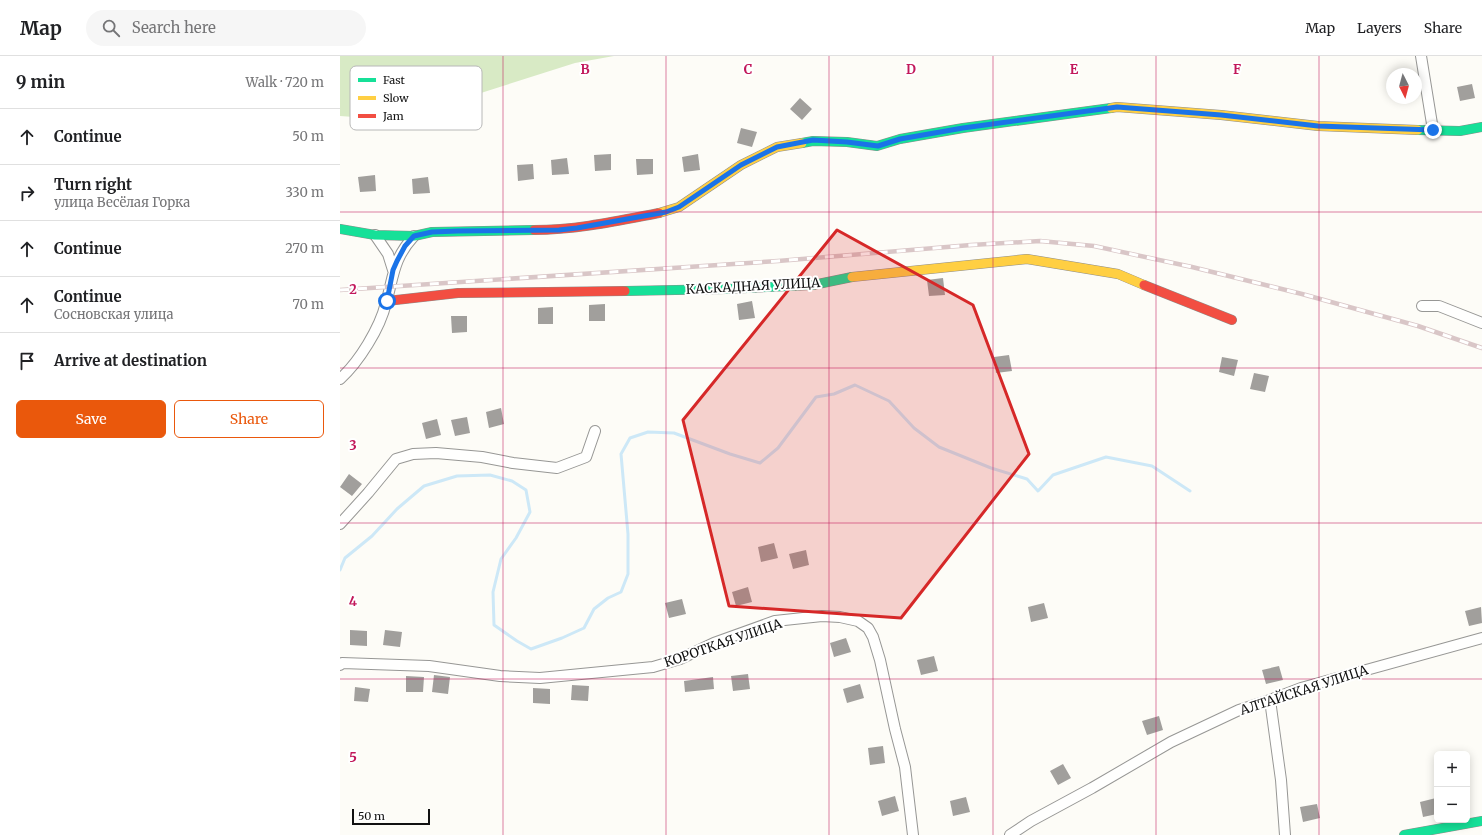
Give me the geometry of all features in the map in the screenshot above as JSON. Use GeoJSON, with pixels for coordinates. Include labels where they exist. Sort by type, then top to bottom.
{"type":"FeatureCollection","features":[{"type":"Feature","properties":{"kind":"street"},"geometry":{"type":"LineString","coordinates":[[1421,56],[1433,130]]}},
{"type":"Feature","properties":{"kind":"street"},"geometry":{"type":"LineString","coordinates":[[340,229],[375,235],[414,236],[432,232],[559,230],[577,228],[666,212],[679,207],[741,165],[777,147],[813,140],[878,146],[900,139],[963,128],[1117,107],[1221,115],[1318,126],[1460,131],[1482,127]]}},
{"type":"Feature","properties":{"kind":"street"},"geometry":{"type":"LineString","coordinates":[[375,235],[388,254],[393,270]]}},
{"type":"Feature","properties":{"kind":"street"},"geometry":{"type":"LineString","coordinates":[[340,379],[353,365],[370,341],[387,301],[393,270],[405,246],[414,236]]}},
{"type":"Feature","properties":{"kind":"street","name":"КАСКАДНАЯ УЛИЦА"},"geometry":{"type":"LineString","coordinates":[[387,301],[458,293],[726,289],[813,285],[858,276],[1027,259],[1118,274],[1232,320]]}},
{"type":"Feature","properties":{"kind":"street"},"geometry":{"type":"LineString","coordinates":[[1422,306],[1439,306],[1482,323]]}},
{"type":"Feature","properties":{"kind":"street"},"geometry":{"type":"LineString","coordinates":[[340,524],[396,459],[413,454],[436,453],[482,457],[513,464],[557,468],[586,457],[595,431]]}},
{"type":"Feature","properties":{"kind":"street","name":"КОРОТКАЯ УЛИЦА"},"geometry":{"type":"LineString","coordinates":[[340,665],[342,663],[429,666],[500,676],[540,678],[653,667],[680,659],[714,643],[775,621],[822,616],[840,617],[858,621],[868,628],[873,637],[880,660],[905,767],[913,835]]}},
{"type":"Feature","properties":{"kind":"street","name":"АЛТАЙСКАЯ УЛИЦА"},"geometry":{"type":"LineString","coordinates":[[1010,835],[1031,821],[1092,788],[1171,742],[1239,710],[1301,688],[1482,638]]}},
{"type":"Feature","properties":{"kind":"street"},"geometry":{"type":"LineString","coordinates":[[1270,700],[1282,780],[1285,835]]}},
{"type":"Feature","properties":{"kind":"street"},"geometry":{"type":"LineString","coordinates":[[1404,835],[1482,821]]}},
{"type":"Feature","properties":{"kind":"highlighted area"},"geometry":{"type":"Polygon","coordinates":[[[837,230],[973,305],[1029,454],[901,618],[729,606],[683,420],[837,230]]]}},
{"type":"Feature","properties":{"kind":"green space"},"geometry":{"type":"Polygon","coordinates":[[[340,56],[614,56],[575,63],[482,93],[482,66],[350,66],[350,117],[340,116],[340,56]]]}},
{"type":"Feature","properties":{"kind":"building"},"geometry":{"type":"Polygon","coordinates":[[[1472,84],[1475,98],[1460,101],[1457,87],[1472,84]]]}},
{"type":"Feature","properties":{"kind":"building"},"geometry":{"type":"Polygon","coordinates":[[[800,98],[812,109],[802,120],[790,109],[800,98]]]}},
{"type":"Feature","properties":{"kind":"building"},"geometry":{"type":"Polygon","coordinates":[[[741,128],[757,132],[752,147],[737,143],[741,128]]]}},
{"type":"Feature","properties":{"kind":"building"},"geometry":{"type":"Polygon","coordinates":[[[611,154],[611,170],[595,171],[594,155],[611,154]]]}},
{"type":"Feature","properties":{"kind":"building"},"geometry":{"type":"Polygon","coordinates":[[[698,154],[700,170],[684,172],[682,157],[698,154]]]}},
{"type":"Feature","properties":{"kind":"building"},"geometry":{"type":"Polygon","coordinates":[[[567,158],[569,174],[552,175],[551,160],[567,158]]]}},
{"type":"Feature","properties":{"kind":"building"},"geometry":{"type":"Polygon","coordinates":[[[636,159],[653,159],[653,174],[637,175],[636,159]]]}},
{"type":"Feature","properties":{"kind":"building"},"geometry":{"type":"Polygon","coordinates":[[[533,164],[534,179],[518,181],[517,165],[533,164]]]}},
{"type":"Feature","properties":{"kind":"building"},"geometry":{"type":"Polygon","coordinates":[[[375,175],[376,191],[360,192],[358,177],[375,175]]]}},
{"type":"Feature","properties":{"kind":"building"},"geometry":{"type":"Polygon","coordinates":[[[428,177],[430,193],[413,194],[412,179],[428,177]]]}},
{"type":"Feature","properties":{"kind":"building"},"geometry":{"type":"Polygon","coordinates":[[[943,278],[945,295],[929,296],[927,280],[943,278]]]}},
{"type":"Feature","properties":{"kind":"building"},"geometry":{"type":"Polygon","coordinates":[[[752,301],[755,318],[739,320],[737,304],[752,301]]]}},
{"type":"Feature","properties":{"kind":"building"},"geometry":{"type":"Polygon","coordinates":[[[605,304],[605,321],[589,321],[589,305],[605,304]]]}},
{"type":"Feature","properties":{"kind":"building"},"geometry":{"type":"Polygon","coordinates":[[[553,307],[553,324],[538,324],[538,308],[553,307]]]}},
{"type":"Feature","properties":{"kind":"building"},"geometry":{"type":"Polygon","coordinates":[[[451,316],[467,316],[467,332],[452,333],[451,316]]]}},
{"type":"Feature","properties":{"kind":"building"},"geometry":{"type":"Polygon","coordinates":[[[1009,355],[1012,371],[996,373],[994,357],[1009,355]]]}},
{"type":"Feature","properties":{"kind":"building"},"geometry":{"type":"Polygon","coordinates":[[[1222,357],[1238,360],[1234,376],[1219,372],[1222,357]]]}},
{"type":"Feature","properties":{"kind":"building"},"geometry":{"type":"Polygon","coordinates":[[[1254,373],[1269,376],[1265,392],[1250,389],[1254,373]]]}},
{"type":"Feature","properties":{"kind":"building"},"geometry":{"type":"Polygon","coordinates":[[[501,408],[504,424],[489,428],[486,412],[501,408]]]}},
{"type":"Feature","properties":{"kind":"building"},"geometry":{"type":"Polygon","coordinates":[[[467,417],[470,433],[455,436],[451,420],[467,417]]]}},
{"type":"Feature","properties":{"kind":"building"},"geometry":{"type":"Polygon","coordinates":[[[437,419],[441,435],[426,439],[422,423],[437,419]]]}},
{"type":"Feature","properties":{"kind":"building"},"geometry":{"type":"Polygon","coordinates":[[[349,474],[362,484],[352,496],[340,487],[349,474]]]}},
{"type":"Feature","properties":{"kind":"building"},"geometry":{"type":"Polygon","coordinates":[[[774,543],[778,558],[761,562],[758,547],[774,543]]]}},
{"type":"Feature","properties":{"kind":"building"},"geometry":{"type":"Polygon","coordinates":[[[806,550],[809,565],[793,569],[789,554],[806,550]]]}},
{"type":"Feature","properties":{"kind":"building"},"geometry":{"type":"Polygon","coordinates":[[[748,587],[752,602],[736,606],[732,592],[748,587]]]}},
{"type":"Feature","properties":{"kind":"building"},"geometry":{"type":"Polygon","coordinates":[[[682,599],[686,614],[669,618],[665,603],[682,599]]]}},
{"type":"Feature","properties":{"kind":"building"},"geometry":{"type":"Polygon","coordinates":[[[1044,603],[1048,618],[1031,622],[1028,607],[1044,603]]]}},
{"type":"Feature","properties":{"kind":"building"},"geometry":{"type":"Polygon","coordinates":[[[1481,607],[1482,623],[1469,626],[1465,611],[1481,607]]]}},
{"type":"Feature","properties":{"kind":"building"},"geometry":{"type":"Polygon","coordinates":[[[350,630],[367,631],[367,646],[350,645],[350,630]]]}},
{"type":"Feature","properties":{"kind":"building"},"geometry":{"type":"Polygon","coordinates":[[[385,630],[402,632],[400,647],[383,645],[385,630]]]}},
{"type":"Feature","properties":{"kind":"building"},"geometry":{"type":"Polygon","coordinates":[[[846,638],[851,652],[834,657],[830,643],[846,638]]]}},
{"type":"Feature","properties":{"kind":"building"},"geometry":{"type":"Polygon","coordinates":[[[934,656],[938,671],[921,675],[917,660],[934,656]]]}},
{"type":"Feature","properties":{"kind":"building"},"geometry":{"type":"Polygon","coordinates":[[[1279,666],[1283,680],[1266,684],[1262,670],[1279,666]]]}},
{"type":"Feature","properties":{"kind":"building"},"geometry":{"type":"Polygon","coordinates":[[[748,674],[750,689],[733,691],[731,676],[748,674]]]}},
{"type":"Feature","properties":{"kind":"building"},"geometry":{"type":"Polygon","coordinates":[[[434,675],[450,677],[448,694],[432,692],[434,675]]]}},
{"type":"Feature","properties":{"kind":"building"},"geometry":{"type":"Polygon","coordinates":[[[406,676],[424,677],[423,692],[406,692],[406,676]]]}},
{"type":"Feature","properties":{"kind":"building"},"geometry":{"type":"Polygon","coordinates":[[[713,677],[714,689],[685,692],[684,681],[713,677]]]}},
{"type":"Feature","properties":{"kind":"building"},"geometry":{"type":"Polygon","coordinates":[[[860,684],[864,698],[847,703],[843,689],[860,684]]]}},
{"type":"Feature","properties":{"kind":"building"},"geometry":{"type":"Polygon","coordinates":[[[572,685],[589,686],[588,701],[571,700],[572,685]]]}},
{"type":"Feature","properties":{"kind":"building"},"geometry":{"type":"Polygon","coordinates":[[[355,687],[370,689],[368,702],[354,701],[355,687]]]}},
{"type":"Feature","properties":{"kind":"building"},"geometry":{"type":"Polygon","coordinates":[[[533,688],[550,689],[550,704],[533,703],[533,688]]]}},
{"type":"Feature","properties":{"kind":"building"},"geometry":{"type":"Polygon","coordinates":[[[1159,716],[1163,730],[1147,735],[1142,721],[1159,716]]]}},
{"type":"Feature","properties":{"kind":"building"},"geometry":{"type":"Polygon","coordinates":[[[883,746],[885,763],[870,765],[868,748],[883,746]]]}},
{"type":"Feature","properties":{"kind":"building"},"geometry":{"type":"Polygon","coordinates":[[[1063,764],[1071,778],[1058,785],[1050,771],[1063,764]]]}},
{"type":"Feature","properties":{"kind":"building"},"geometry":{"type":"Polygon","coordinates":[[[895,796],[899,811],[882,816],[878,801],[895,796]]]}},
{"type":"Feature","properties":{"kind":"building"},"geometry":{"type":"Polygon","coordinates":[[[966,797],[970,812],[953,816],[950,801],[966,797]]]}},
{"type":"Feature","properties":{"kind":"building"},"geometry":{"type":"Polygon","coordinates":[[[1434,798],[1434,815],[1423,817],[1420,802],[1434,798]]]}},
{"type":"Feature","properties":{"kind":"building"},"geometry":{"type":"Polygon","coordinates":[[[1317,804],[1320,818],[1303,822],[1300,807],[1317,804]]]}},
{"type":"Feature","properties":{"kind":"waterway"},"geometry":{"type":"LineString","coordinates":[[340,570],[345,558],[372,536],[397,509],[424,486],[457,476],[490,475],[512,481],[526,490],[530,512],[516,538],[501,559],[493,592],[494,625],[531,649],[562,638],[584,628],[594,609],[608,598],[621,592],[628,574],[628,534],[621,454],[630,438],[648,432],[674,433],[730,454],[760,463],[778,448],[816,397],[834,394],[855,385],[889,401],[914,428],[939,447],[991,468],[1027,479],[1038,491],[1053,475],[1106,457],[1152,466],[1190,491]]}},
{"type":"Feature","properties":{"kind":"railway"},"geometry":{"type":"LineString","coordinates":[[340,290],[778,261],[971,245],[1040,241],[1094,246],[1192,267],[1302,294],[1418,326],[1482,348]]}},
{"type":"Feature","properties":{"kind":"traffic: fast"},"geometry":{"type":"LineString","coordinates":[[802,143],[813,141],[847,142],[877,146],[900,139],[963,128],[1111,108]]}},
{"type":"Feature","properties":{"kind":"traffic: fast"},"geometry":{"type":"LineString","coordinates":[[1418,130],[1460,131],[1482,127]]}},
{"type":"Feature","properties":{"kind":"traffic: fast"},"geometry":{"type":"LineString","coordinates":[[340,229],[375,235],[414,236],[432,232],[534,230]]}},
{"type":"Feature","properties":{"kind":"traffic: fast"},"geometry":{"type":"LineString","coordinates":[[625,291],[726,289],[813,285],[852,277]]}},
{"type":"Feature","properties":{"kind":"traffic: fast"},"geometry":{"type":"LineString","coordinates":[[1404,835],[1482,821]]}},
{"type":"Feature","properties":{"kind":"traffic: slow"},"geometry":{"type":"LineString","coordinates":[[1111,108],[1117,107],[1221,115],[1318,126],[1418,130]]}},
{"type":"Feature","properties":{"kind":"traffic: slow"},"geometry":{"type":"LineString","coordinates":[[659,213],[679,207],[741,165],[777,147],[802,143]]}},
{"type":"Feature","properties":{"kind":"traffic: slow"},"geometry":{"type":"LineString","coordinates":[[852,277],[1027,259],[1118,274],[1144,285]]}},
{"type":"Feature","properties":{"kind":"traffic: jam"},"geometry":{"type":"LineString","coordinates":[[534,230],[581,227],[659,213]]}},
{"type":"Feature","properties":{"kind":"traffic: jam"},"geometry":{"type":"LineString","coordinates":[[1144,285],[1232,320]]}},
{"type":"Feature","properties":{"kind":"traffic: jam"},"geometry":{"type":"LineString","coordinates":[[387,301],[458,293],[625,291]]}},
{"type":"Feature","properties":{"kind":"route"},"geometry":{"type":"LineString","coordinates":[[387,301],[393,270],[400,254],[414,236],[432,232],[559,230],[666,212],[691,200],[741,165],[777,147],[813,140],[878,146],[900,139],[963,128],[1117,107],[1221,115],[1318,126],[1433,130]]}}]}
